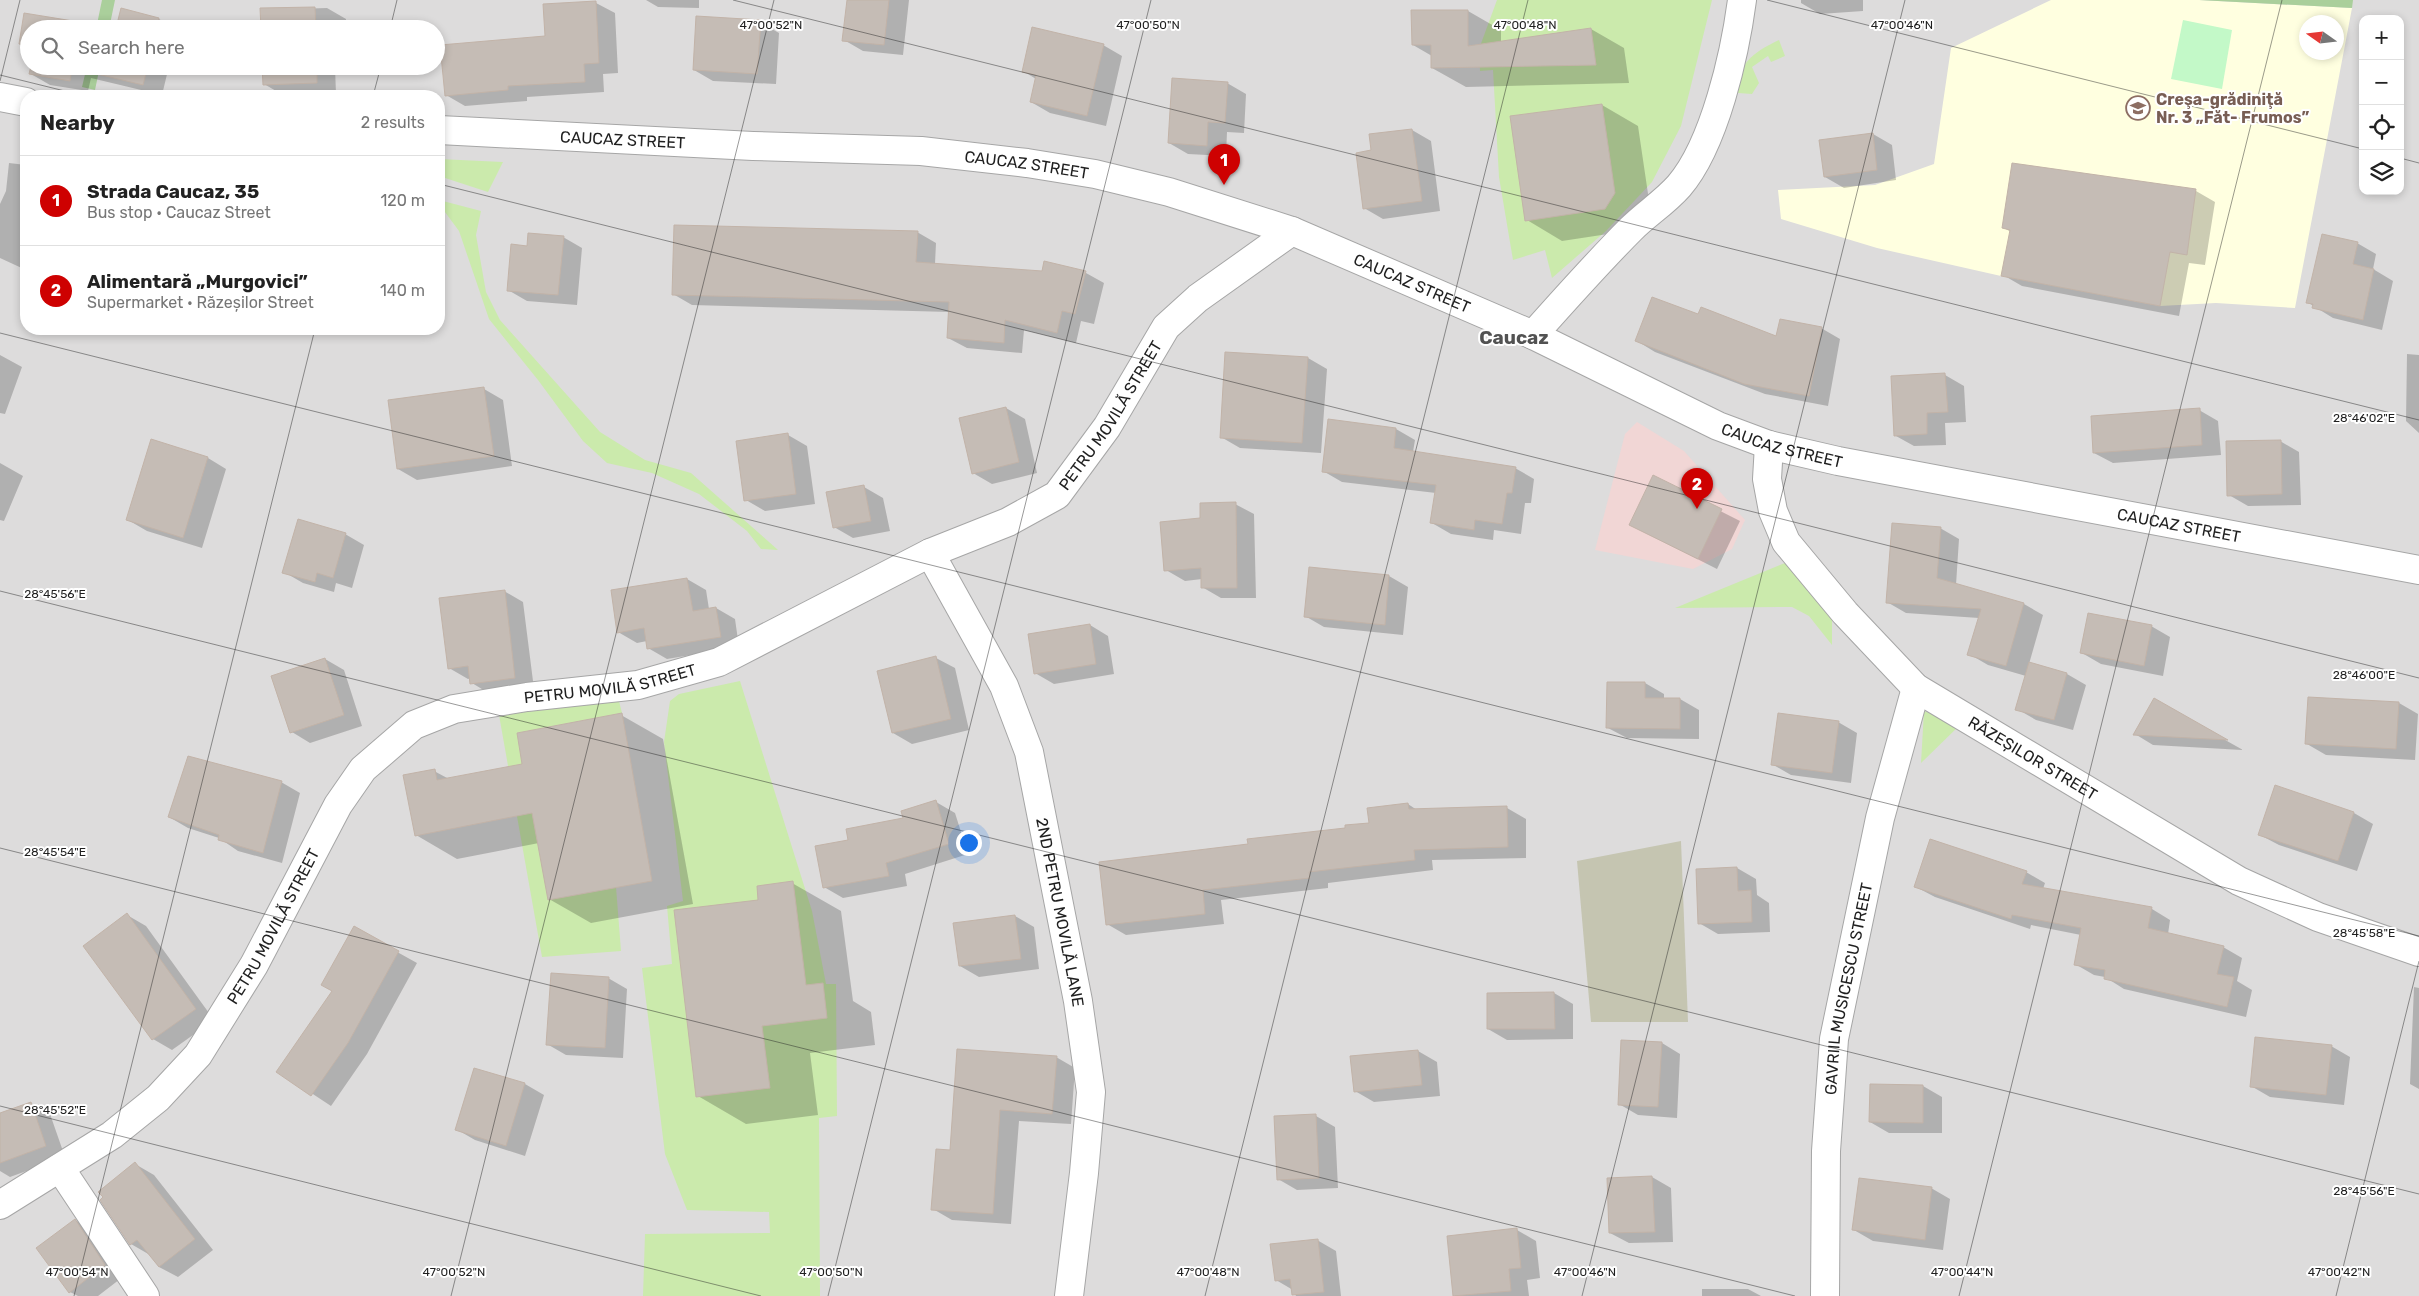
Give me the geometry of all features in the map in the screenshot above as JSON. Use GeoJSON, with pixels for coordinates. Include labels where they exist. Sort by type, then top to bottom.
{"type":"FeatureCollection","features":[{"type":"Feature","properties":{"kind":"street"},"geometry":{"type":"LineString","coordinates":[[1533,335],[1600,260],[1679,185],[1701,149],[1717,112],[1738,33],[1742,0]]}},
{"type":"Feature","properties":{"kind":"street","name":"CAUCAZ STREET"},"geometry":{"type":"LineString","coordinates":[[445,130],[753,146],[921,151],[1027,163],[1095,174],[1169,192],[1292,231],[1533,335],[1718,426],[1769,445],[1838,461],[2419,570]]}},
{"type":"Feature","properties":{"kind":"street","name":"PETRU MOVILĂ STREET"},"geometry":{"type":"LineString","coordinates":[[0,1205],[112,1135],[158,1098],[198,1055],[254,965],[341,799],[364,769],[414,725],[454,709],[527,697],[638,685],[719,662],[930,553],[1008,522],[1057,495],[1107,427],[1166,327],[1198,298],[1292,231]]}},
{"type":"Feature","properties":{"kind":"street","name":"RĂZEȘILOR STREET"},"geometry":{"type":"LineString","coordinates":[[1769,445],[1767,479],[1773,511],[1786,542],[1845,613],[1916,688],[2239,881],[2318,917],[2419,952]]}},
{"type":"Feature","properties":{"kind":"street","name":"2ND PETRU MOVILĂ LANE"},"geometry":{"type":"LineString","coordinates":[[930,553],[1004,686],[1029,752],[1078,1001],[1091,1092],[1084,1174],[1069,1296]]}},
{"type":"Feature","properties":{"kind":"street","name":"GAVRIIL MUSICESCU STREET"},"geometry":{"type":"LineString","coordinates":[[1825,1296],[1826,1151],[1834,1039],[1880,818],[1916,688]]}},
{"type":"Feature","properties":{"kind":"street"},"geometry":{"type":"LineString","coordinates":[[60,1168],[145,1296]]}},
{"type":"Feature","properties":{"kind":"shaded area"},"geometry":{"type":"Polygon","coordinates":[[[0,0],[2419,0],[2419,1296],[0,1296],[0,0]]]}},
{"type":"Feature","properties":{"kind":"shaded area","name":"Creşa-grădiniţă Nr. 3 „Făt- Frumos”"},"geometry":{"type":"Polygon","coordinates":[[[2051,0],[2199,0],[2352,8],[2344,50],[2344,15],[2299,15],[2299,60],[2342,60],[2295,308],[2216,303],[2160,306],[2001,276],[1877,248],[1781,219],[1778,190],[1875,185],[1934,164],[1951,48],[2051,0]]]}},
{"type":"Feature","properties":{"kind":"shaded area"},"geometry":{"type":"Polygon","coordinates":[[[1637,422],[1684,451],[1745,520],[1732,549],[1693,569],[1595,550],[1625,434],[1637,422]]]}},
{"type":"Feature","properties":{"kind":"shaded area"},"geometry":{"type":"Polygon","coordinates":[[[1681,841],[1688,1022],[1591,1022],[1577,861],[1681,841]]]}},
{"type":"Feature","properties":{"kind":"green space"},"geometry":{"type":"Polygon","coordinates":[[[102,0],[115,0],[111,20],[98,20],[102,0]]]}},
{"type":"Feature","properties":{"kind":"green space"},"geometry":{"type":"Polygon","coordinates":[[[1497,0],[1712,0],[1681,126],[1652,182],[1606,231],[1552,278],[1545,250],[1513,260],[1499,177],[1493,70],[1480,71],[1479,49],[1497,0]]]}},
{"type":"Feature","properties":{"kind":"green space"},"geometry":{"type":"Polygon","coordinates":[[[2199,0],[2353,0],[2352,8],[2199,0]]]}},
{"type":"Feature","properties":{"kind":"green space"},"geometry":{"type":"Polygon","coordinates":[[[2183,20],[2232,30],[2222,89],[2171,79],[2183,20]]]}},
{"type":"Feature","properties":{"kind":"green space"},"geometry":{"type":"Polygon","coordinates":[[[1779,40],[1785,56],[1771,62],[1768,56],[1752,67],[1759,83],[1752,94],[1738,93],[1737,83],[1739,75],[1748,60],[1779,40]]]}},
{"type":"Feature","properties":{"kind":"green space"},"geometry":{"type":"Polygon","coordinates":[[[85,75],[98,75],[95,90],[82,87],[85,75]]]}},
{"type":"Feature","properties":{"kind":"green space"},"geometry":{"type":"Polygon","coordinates":[[[445,159],[503,162],[488,192],[445,178],[445,159]]]}},
{"type":"Feature","properties":{"kind":"green space"},"geometry":{"type":"Polygon","coordinates":[[[445,202],[481,211],[476,235],[486,292],[500,320],[600,432],[645,460],[691,473],[778,550],[761,549],[747,531],[699,494],[652,473],[607,463],[583,441],[538,380],[489,319],[459,231],[445,212],[445,202]]]}},
{"type":"Feature","properties":{"kind":"green space"},"geometry":{"type":"Polygon","coordinates":[[[1785,563],[1832,617],[1832,645],[1809,616],[1792,607],[1675,608],[1785,563]]]}},
{"type":"Feature","properties":{"kind":"green space"},"geometry":{"type":"Polygon","coordinates":[[[740,681],[812,911],[826,984],[836,984],[837,1116],[819,1118],[820,1296],[643,1296],[645,1234],[770,1233],[769,1212],[687,1210],[665,1154],[642,968],[672,964],[667,906],[683,901],[664,742],[670,701],[679,694],[740,681]]]}},
{"type":"Feature","properties":{"kind":"green space"},"geometry":{"type":"Polygon","coordinates":[[[619,701],[622,713],[517,733],[616,887],[621,951],[542,957],[499,715],[619,701]]]}},
{"type":"Feature","properties":{"kind":"green space"},"geometry":{"type":"Polygon","coordinates":[[[1924,711],[1960,725],[1921,763],[1924,711]]]}},
{"type":"Feature","properties":{"kind":"building"},"geometry":{"type":"Polygon","coordinates":[[[847,0],[889,0],[884,45],[842,41],[847,0]]]}},
{"type":"Feature","properties":{"kind":"building"},"geometry":{"type":"Polygon","coordinates":[[[596,1],[599,63],[584,64],[585,82],[508,86],[508,90],[445,96],[443,75],[445,75],[445,45],[545,36],[543,4],[596,1]]]}},
{"type":"Feature","properties":{"kind":"building"},"geometry":{"type":"Polygon","coordinates":[[[315,7],[316,20],[261,20],[260,8],[315,7]]]}},
{"type":"Feature","properties":{"kind":"building"},"geometry":{"type":"Polygon","coordinates":[[[121,8],[159,18],[159,20],[118,20],[121,8]]]}},
{"type":"Feature","properties":{"kind":"building"},"geometry":{"type":"Polygon","coordinates":[[[1411,10],[1468,10],[1468,46],[1591,28],[1596,65],[1431,68],[1431,45],[1412,45],[1411,10]]]}},
{"type":"Feature","properties":{"kind":"building"},"geometry":{"type":"Polygon","coordinates":[[[24,13],[67,20],[23,20],[24,13]]]}},
{"type":"Feature","properties":{"kind":"building"},"geometry":{"type":"Polygon","coordinates":[[[696,16],[761,20],[757,74],[693,70],[696,16]]]}},
{"type":"Feature","properties":{"kind":"building"},"geometry":{"type":"Polygon","coordinates":[[[1032,27],[1104,44],[1087,116],[1030,102],[1036,75],[1022,72],[1032,27]]]}},
{"type":"Feature","properties":{"kind":"building"},"geometry":{"type":"Polygon","coordinates":[[[35,75],[71,75],[70,81],[35,75]]]}},
{"type":"Feature","properties":{"kind":"building"},"geometry":{"type":"Polygon","coordinates":[[[101,75],[146,75],[143,85],[101,75]]]}},
{"type":"Feature","properties":{"kind":"building"},"geometry":{"type":"Polygon","coordinates":[[[262,75],[317,75],[317,83],[263,85],[262,75]]]}},
{"type":"Feature","properties":{"kind":"building"},"geometry":{"type":"Polygon","coordinates":[[[1172,78],[1228,82],[1225,123],[1208,122],[1207,146],[1168,143],[1172,78]]]}},
{"type":"Feature","properties":{"kind":"building"},"geometry":{"type":"Polygon","coordinates":[[[1602,104],[1615,193],[1605,209],[1525,221],[1510,116],[1602,104]]]}},
{"type":"Feature","properties":{"kind":"building"},"geometry":{"type":"Polygon","coordinates":[[[1412,129],[1422,201],[1363,209],[1356,153],[1371,150],[1369,134],[1412,129]]]}},
{"type":"Feature","properties":{"kind":"building"},"geometry":{"type":"Polygon","coordinates":[[[1873,133],[1877,170],[1824,177],[1819,140],[1873,133]]]}},
{"type":"Feature","properties":{"kind":"building"},"geometry":{"type":"Polygon","coordinates":[[[2012,163],[2196,189],[2187,255],[2170,252],[2160,306],[2001,276],[2010,230],[2002,228],[2012,163]]]}},
{"type":"Feature","properties":{"kind":"building"},"geometry":{"type":"Polygon","coordinates":[[[674,225],[918,231],[916,262],[1042,271],[1044,261],[1086,271],[1075,314],[1062,311],[1057,333],[1005,320],[1004,343],[947,338],[949,302],[672,295],[674,225]]]}},
{"type":"Feature","properties":{"kind":"building"},"geometry":{"type":"Polygon","coordinates":[[[528,233],[564,236],[558,295],[507,291],[511,244],[527,246],[528,233]]]}},
{"type":"Feature","properties":{"kind":"building"},"geometry":{"type":"Polygon","coordinates":[[[2322,234],[2358,242],[2353,264],[2374,269],[2363,320],[2312,308],[2313,304],[2306,303],[2322,234]]]}},
{"type":"Feature","properties":{"kind":"building"},"geometry":{"type":"Polygon","coordinates":[[[1652,297],[1698,314],[1701,307],[1776,336],[1780,319],[1822,327],[1809,396],[1744,384],[1635,341],[1652,297]]]}},
{"type":"Feature","properties":{"kind":"building"},"geometry":{"type":"Polygon","coordinates":[[[1225,352],[1308,357],[1302,443],[1220,438],[1225,352]]]}},
{"type":"Feature","properties":{"kind":"building"},"geometry":{"type":"Polygon","coordinates":[[[1945,373],[1948,412],[1927,413],[1927,434],[1894,436],[1891,376],[1945,373]]]}},
{"type":"Feature","properties":{"kind":"building"},"geometry":{"type":"Polygon","coordinates":[[[484,387],[494,456],[397,469],[388,400],[484,387]]]}},
{"type":"Feature","properties":{"kind":"building"},"geometry":{"type":"Polygon","coordinates":[[[1006,407],[1019,462],[972,474],[959,418],[1006,407]]]}},
{"type":"Feature","properties":{"kind":"building"},"geometry":{"type":"Polygon","coordinates":[[[2200,408],[2202,445],[2093,453],[2091,416],[2200,408]]]}},
{"type":"Feature","properties":{"kind":"building"},"geometry":{"type":"Polygon","coordinates":[[[1328,419],[1396,428],[1394,448],[1516,467],[1512,493],[1507,493],[1502,524],[1475,520],[1474,530],[1430,523],[1436,485],[1322,472],[1328,419]]]}},
{"type":"Feature","properties":{"kind":"building"},"geometry":{"type":"Polygon","coordinates":[[[788,433],[796,494],[744,501],[736,441],[788,433]]]}},
{"type":"Feature","properties":{"kind":"building"},"geometry":{"type":"Polygon","coordinates":[[[151,439],[208,457],[183,538],[126,520],[151,439]]]}},
{"type":"Feature","properties":{"kind":"building"},"geometry":{"type":"Polygon","coordinates":[[[2281,440],[2282,494],[2227,496],[2226,441],[2281,440]]]}},
{"type":"Feature","properties":{"kind":"building"},"geometry":{"type":"Polygon","coordinates":[[[1653,475],[1722,509],[1698,559],[1629,525],[1653,475]]]}},
{"type":"Feature","properties":{"kind":"building"},"geometry":{"type":"Polygon","coordinates":[[[864,485],[871,521],[833,528],[826,492],[864,485]]]}},
{"type":"Feature","properties":{"kind":"building"},"geometry":{"type":"Polygon","coordinates":[[[1236,502],[1237,588],[1201,588],[1201,568],[1164,571],[1160,522],[1200,518],[1200,503],[1236,502]]]}},
{"type":"Feature","properties":{"kind":"building"},"geometry":{"type":"Polygon","coordinates":[[[298,519],[346,533],[333,578],[317,573],[315,582],[282,573],[298,519]]]}},
{"type":"Feature","properties":{"kind":"building"},"geometry":{"type":"Polygon","coordinates":[[[1892,523],[1941,527],[1937,578],[2024,603],[2006,666],[1967,655],[1981,609],[1886,603],[1892,523]]]}},
{"type":"Feature","properties":{"kind":"building"},"geometry":{"type":"Polygon","coordinates":[[[1309,567],[1389,575],[1385,625],[1304,617],[1309,567]]]}},
{"type":"Feature","properties":{"kind":"building"},"geometry":{"type":"Polygon","coordinates":[[[687,578],[693,611],[716,607],[721,637],[647,649],[644,628],[617,633],[611,590],[687,578]]]}},
{"type":"Feature","properties":{"kind":"building"},"geometry":{"type":"Polygon","coordinates":[[[505,590],[515,678],[470,684],[468,666],[448,669],[439,598],[505,590]]]}},
{"type":"Feature","properties":{"kind":"building"},"geometry":{"type":"Polygon","coordinates":[[[2088,613],[2152,625],[2144,666],[2080,653],[2088,613]]]}},
{"type":"Feature","properties":{"kind":"building"},"geometry":{"type":"Polygon","coordinates":[[[1090,624],[1096,664],[1034,674],[1028,634],[1090,624]]]}},
{"type":"Feature","properties":{"kind":"building"},"geometry":{"type":"Polygon","coordinates":[[[936,656],[951,719],[892,733],[877,671],[936,656]]]}},
{"type":"Feature","properties":{"kind":"building"},"geometry":{"type":"Polygon","coordinates":[[[325,658],[344,715],[290,733],[271,676],[325,658]]]}},
{"type":"Feature","properties":{"kind":"building"},"geometry":{"type":"Polygon","coordinates":[[[2029,662],[2067,673],[2054,720],[2015,710],[2029,662]]]}},
{"type":"Feature","properties":{"kind":"building"},"geometry":{"type":"Polygon","coordinates":[[[1607,682],[1645,682],[1645,698],[1680,698],[1680,729],[1606,728],[1607,682]]]}},
{"type":"Feature","properties":{"kind":"building"},"geometry":{"type":"Polygon","coordinates":[[[2308,697],[2399,702],[2396,749],[2305,744],[2308,697]]]}},
{"type":"Feature","properties":{"kind":"building"},"geometry":{"type":"Polygon","coordinates":[[[2154,698],[2228,740],[2133,735],[2154,698]]]}},
{"type":"Feature","properties":{"kind":"building"},"geometry":{"type":"Polygon","coordinates":[[[622,713],[652,881],[548,900],[532,813],[415,836],[403,775],[435,769],[437,780],[522,764],[517,733],[622,713]]]}},
{"type":"Feature","properties":{"kind":"building"},"geometry":{"type":"Polygon","coordinates":[[[1778,713],[1839,721],[1832,773],[1771,765],[1778,713]]]}},
{"type":"Feature","properties":{"kind":"building"},"geometry":{"type":"Polygon","coordinates":[[[188,756],[282,781],[263,853],[218,840],[219,835],[168,817],[188,756]]]}},
{"type":"Feature","properties":{"kind":"building"},"geometry":{"type":"Polygon","coordinates":[[[2275,785],[2354,812],[2338,861],[2258,835],[2275,785]]]}},
{"type":"Feature","properties":{"kind":"building"},"geometry":{"type":"Polygon","coordinates":[[[936,800],[949,844],[886,863],[889,876],[823,888],[815,846],[848,840],[846,829],[903,818],[901,811],[936,800]]]}},
{"type":"Feature","properties":{"kind":"building"},"geometry":{"type":"Polygon","coordinates":[[[1408,803],[1409,809],[1507,806],[1508,847],[1414,850],[1415,860],[1309,872],[1310,878],[1203,890],[1205,914],[1106,925],[1099,862],[1248,844],[1247,839],[1345,828],[1345,825],[1369,823],[1367,808],[1408,803]]]}},
{"type":"Feature","properties":{"kind":"building"},"geometry":{"type":"Polygon","coordinates":[[[1930,839],[2027,871],[2022,884],[2152,907],[2148,928],[2224,946],[2217,974],[2234,977],[2227,1007],[2104,979],[2105,970],[2074,965],[2081,928],[2012,915],[2011,919],[1914,887],[1930,839]]]}},
{"type":"Feature","properties":{"kind":"building"},"geometry":{"type":"Polygon","coordinates":[[[1737,867],[1738,891],[1751,890],[1752,922],[1698,924],[1696,869],[1737,867]]]}},
{"type":"Feature","properties":{"kind":"building"},"geometry":{"type":"Polygon","coordinates":[[[793,881],[806,985],[823,983],[827,1018],[762,1026],[770,1088],[696,1097],[674,910],[758,900],[757,886],[793,881]]]}},
{"type":"Feature","properties":{"kind":"building"},"geometry":{"type":"Polygon","coordinates":[[[127,913],[196,1009],[152,1040],[83,946],[127,913]]]}},
{"type":"Feature","properties":{"kind":"building"},"geometry":{"type":"Polygon","coordinates":[[[1015,915],[1021,959],[959,966],[953,923],[1015,915]]]}},
{"type":"Feature","properties":{"kind":"building"},"geometry":{"type":"Polygon","coordinates":[[[354,926],[399,951],[348,1043],[311,1096],[276,1072],[332,991],[321,985],[354,926]]]}},
{"type":"Feature","properties":{"kind":"building"},"geometry":{"type":"Polygon","coordinates":[[[551,973],[609,977],[605,1048],[546,1045],[551,973]]]}},
{"type":"Feature","properties":{"kind":"building"},"geometry":{"type":"Polygon","coordinates":[[[1554,992],[1555,1029],[1487,1029],[1487,993],[1554,992]]]}},
{"type":"Feature","properties":{"kind":"building"},"geometry":{"type":"Polygon","coordinates":[[[2255,1037],[2332,1045],[2326,1095],[2250,1087],[2255,1037]]]}},
{"type":"Feature","properties":{"kind":"building"},"geometry":{"type":"Polygon","coordinates":[[[1621,1040],[1662,1042],[1658,1107],[1618,1105],[1621,1040]]]}},
{"type":"Feature","properties":{"kind":"building"},"geometry":{"type":"Polygon","coordinates":[[[957,1049],[1057,1056],[1052,1114],[1000,1110],[993,1214],[931,1210],[936,1149],[950,1150],[957,1049]]]}},
{"type":"Feature","properties":{"kind":"building"},"geometry":{"type":"Polygon","coordinates":[[[1418,1050],[1422,1085],[1354,1092],[1350,1056],[1418,1050]]]}},
{"type":"Feature","properties":{"kind":"building"},"geometry":{"type":"Polygon","coordinates":[[[474,1068],[525,1083],[506,1146],[455,1130],[474,1068]]]}},
{"type":"Feature","properties":{"kind":"building"},"geometry":{"type":"Polygon","coordinates":[[[1870,1084],[1923,1085],[1923,1123],[1869,1122],[1870,1084]]]}},
{"type":"Feature","properties":{"kind":"building"},"geometry":{"type":"Polygon","coordinates":[[[31,1102],[46,1146],[0,1163],[0,1113],[31,1102]]]}},
{"type":"Feature","properties":{"kind":"building"},"geometry":{"type":"Polygon","coordinates":[[[1316,1114],[1319,1178],[1277,1180],[1274,1116],[1316,1114]]]}},
{"type":"Feature","properties":{"kind":"building"},"geometry":{"type":"Polygon","coordinates":[[[135,1162],[195,1239],[159,1267],[137,1240],[130,1245],[100,1200],[103,1197],[98,1192],[135,1162]]]}},
{"type":"Feature","properties":{"kind":"building"},"geometry":{"type":"Polygon","coordinates":[[[1652,1176],[1655,1232],[1609,1233],[1607,1178],[1652,1176]]]}},
{"type":"Feature","properties":{"kind":"building"},"geometry":{"type":"Polygon","coordinates":[[[1859,1178],[1932,1187],[1925,1240],[1852,1230],[1859,1178]]]}},
{"type":"Feature","properties":{"kind":"building"},"geometry":{"type":"Polygon","coordinates":[[[75,1219],[105,1265],[69,1293],[36,1248],[75,1219]]]}},
{"type":"Feature","properties":{"kind":"building"},"geometry":{"type":"Polygon","coordinates":[[[1517,1228],[1521,1268],[1509,1269],[1511,1291],[1453,1296],[1447,1236],[1517,1228]]]}},
{"type":"Feature","properties":{"kind":"building"},"geometry":{"type":"Polygon","coordinates":[[[1318,1239],[1324,1292],[1292,1295],[1290,1279],[1275,1281],[1270,1244],[1318,1239]]]}},
{"type":"Feature","properties":{"kind":"place","name":"Creşa-grădiniţă Nr. 3 „Făt- Frumos”"},"geometry":{"type":"Point","coordinates":[2138,108]}},
{"type":"Feature","properties":{"kind":"place","name":"Strada Caucaz, 35"},"geometry":{"type":"Point","coordinates":[1224,185]}},
{"type":"Feature","properties":{"kind":"place","name":"Alimentară „Murgovici”"},"geometry":{"type":"Point","coordinates":[1697,509]}},
{"type":"Feature","properties":{"kind":"district","name":"Caucaz"},"geometry":{"type":"Point","coordinates":[1514,337]}}]}
